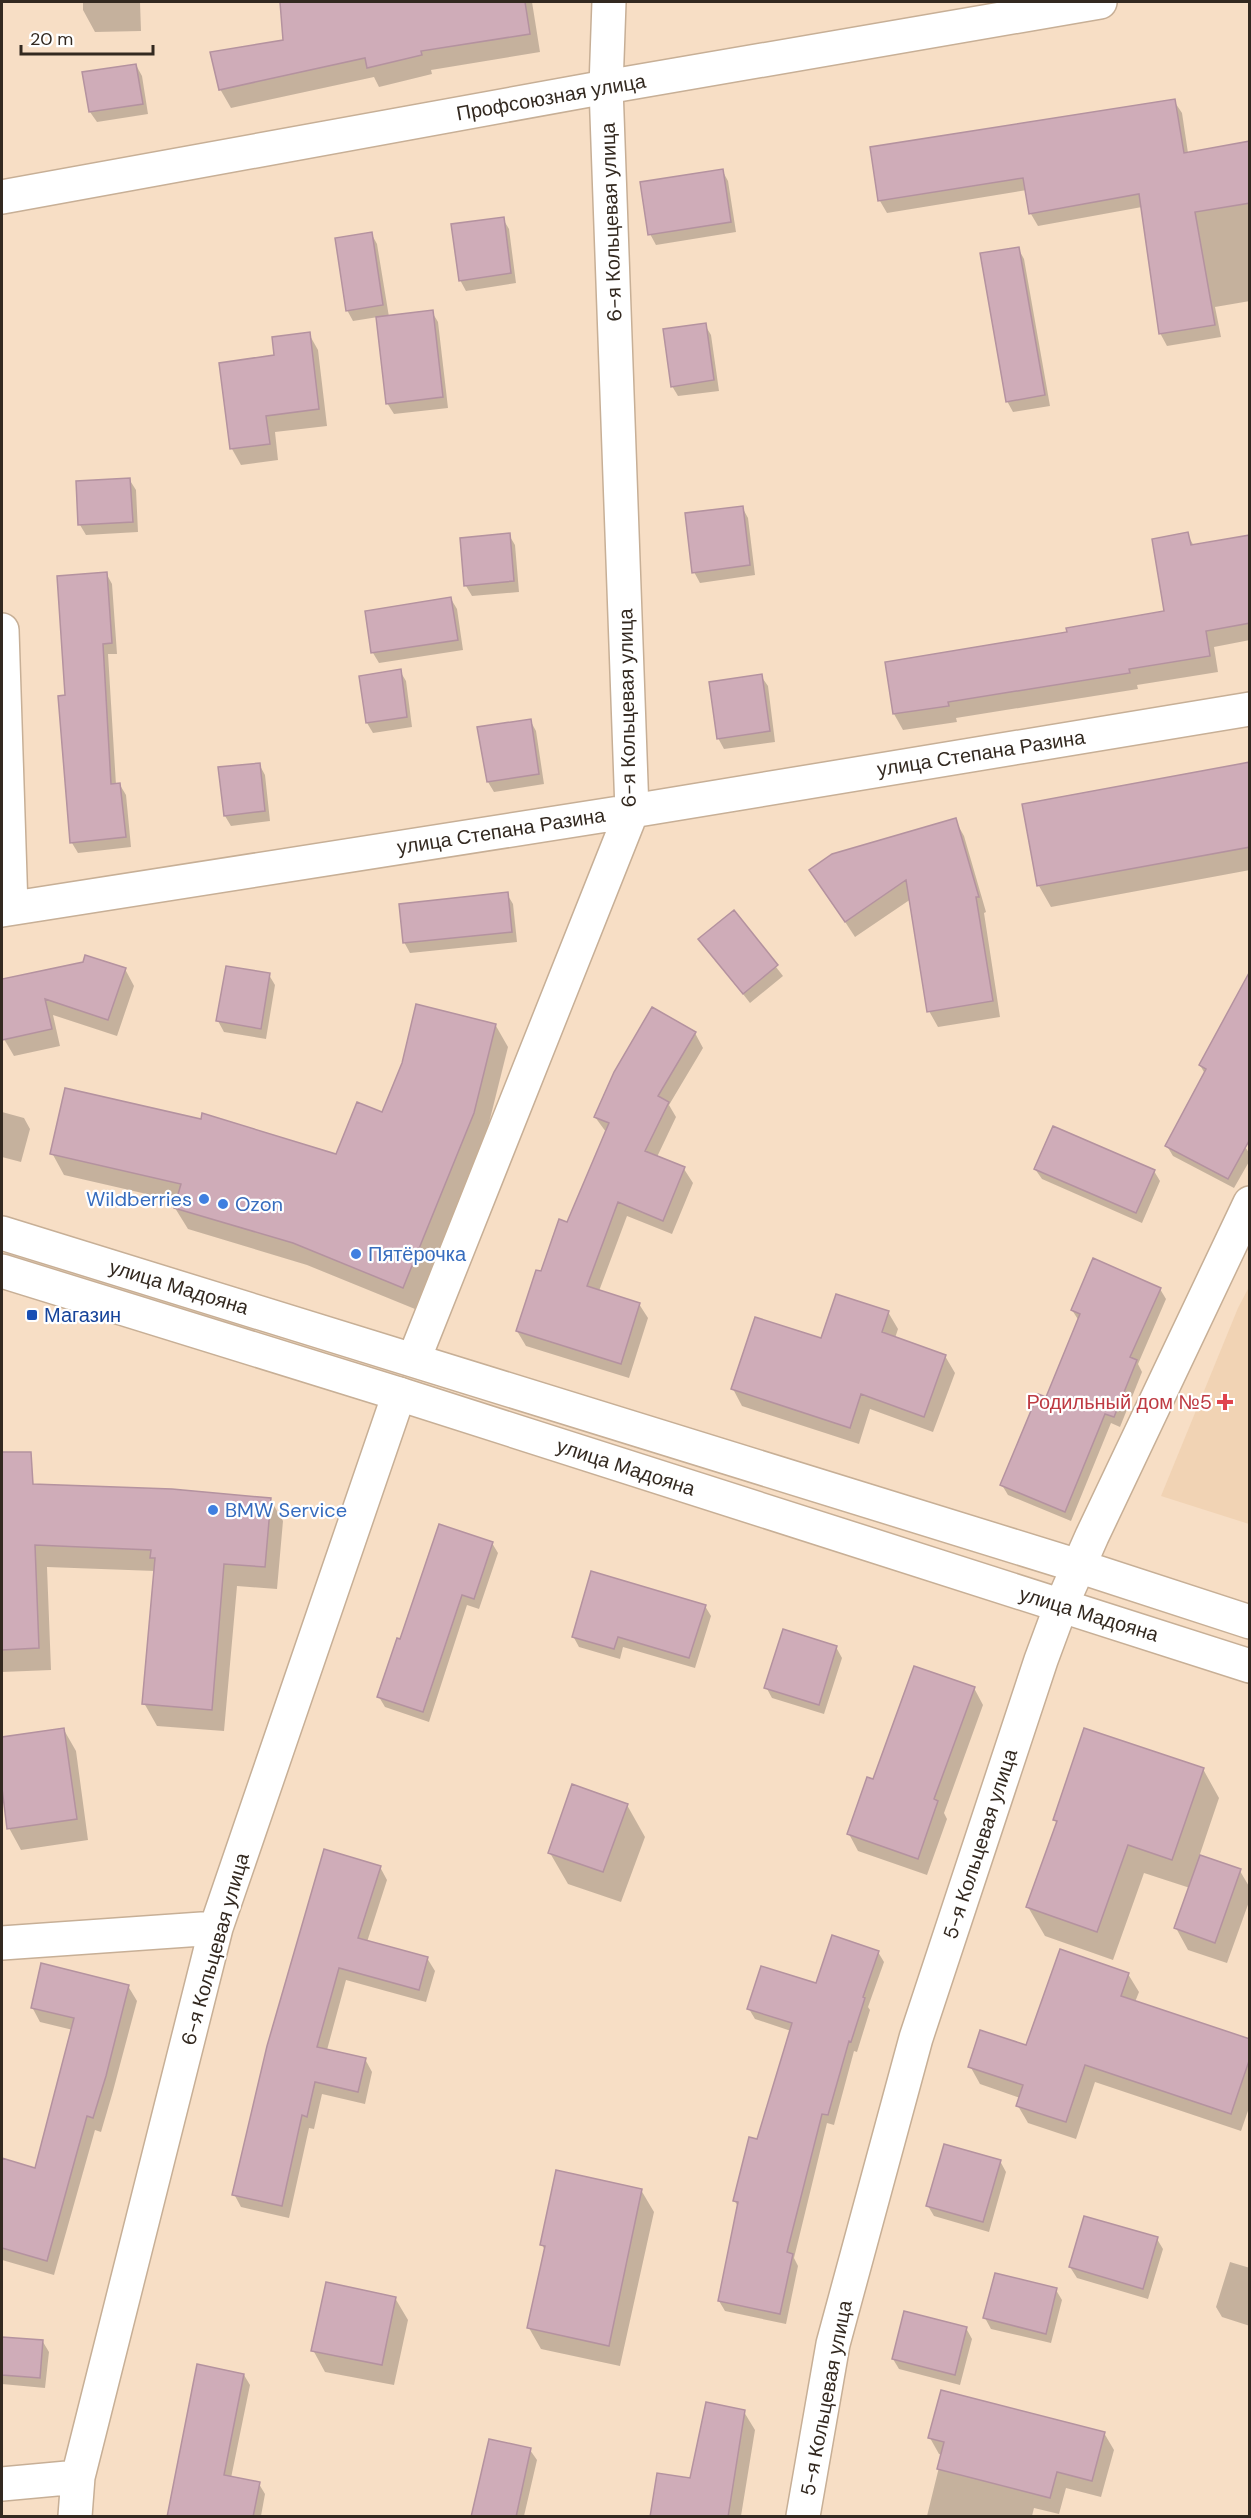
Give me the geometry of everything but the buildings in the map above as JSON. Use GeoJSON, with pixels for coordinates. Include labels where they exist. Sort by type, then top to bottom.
{"type":"FeatureCollection","features":[{"type":"Feature","properties":{"kind":"street","name":"6-я Кольцевая улица"},"geometry":{"type":"LineString","coordinates":[[414,1359],[632,811],[606,87],[609,2]]}},
{"type":"Feature","properties":{"kind":"street","name":"Профсоюзная улица"},"geometry":{"type":"LineString","coordinates":[[2,197],[606,87],[1100,2]]}},
{"type":"Feature","properties":{"kind":"street"},"geometry":{"type":"LineString","coordinates":[[2,630],[6,909]]}},
{"type":"Feature","properties":{"kind":"street","name":"улица Степана Разина"},"geometry":{"type":"LineString","coordinates":[[6,909],[632,811],[1250,709]]}},
{"type":"Feature","properties":{"kind":"street","name":"5-я Кольцевая улица"},"geometry":{"type":"LineString","coordinates":[[804,2517],[833,2344],[916,2038],[1061,1606],[1250,1203]]}},
{"type":"Feature","properties":{"kind":"street","name":"улица Мадояна"},"geometry":{"type":"LineString","coordinates":[[2,1233],[414,1359],[1078,1566],[1250,1622]]}},
{"type":"Feature","properties":{"kind":"street","name":"улица Мадояна"},"geometry":{"type":"LineString","coordinates":[[2,1271],[399,1394],[1250,1666]]}},
{"type":"Feature","properties":{"kind":"street","name":"6-я Кольцевая улица"},"geometry":{"type":"LineString","coordinates":[[75,2517],[78,2477],[216,1928],[399,1394]]}},
{"type":"Feature","properties":{"kind":"street"},"geometry":{"type":"LineString","coordinates":[[2,1943],[216,1928]]}},
{"type":"Feature","properties":{"kind":"street"},"geometry":{"type":"LineString","coordinates":[[2,2484],[78,2477]]}},
{"type":"Feature","properties":{"kind":"shaded area","name":"Родильный дом №5"},"geometry":{"type":"Polygon","coordinates":[[[1249,1287],[1250,1524],[1161,1496],[1238,1308],[1249,1287]]]}},
{"type":"Feature","properties":{"kind":"place","name":"Wildberries"},"geometry":{"type":"Point","coordinates":[204,1199]}},
{"type":"Feature","properties":{"kind":"place","name":"Ozon"},"geometry":{"type":"Point","coordinates":[223,1204]}},
{"type":"Feature","properties":{"kind":"place","name":"Пятёрочка"},"geometry":{"type":"Point","coordinates":[356,1254]}},
{"type":"Feature","properties":{"kind":"place","name":"Магазин"},"geometry":{"type":"Point","coordinates":[32,1315]}},
{"type":"Feature","properties":{"kind":"place","name":"Родильный дом №5"},"geometry":{"type":"Point","coordinates":[1225,1402]}},
{"type":"Feature","properties":{"kind":"place","name":"BMW Service"},"geometry":{"type":"Point","coordinates":[213,1510]}}]}
